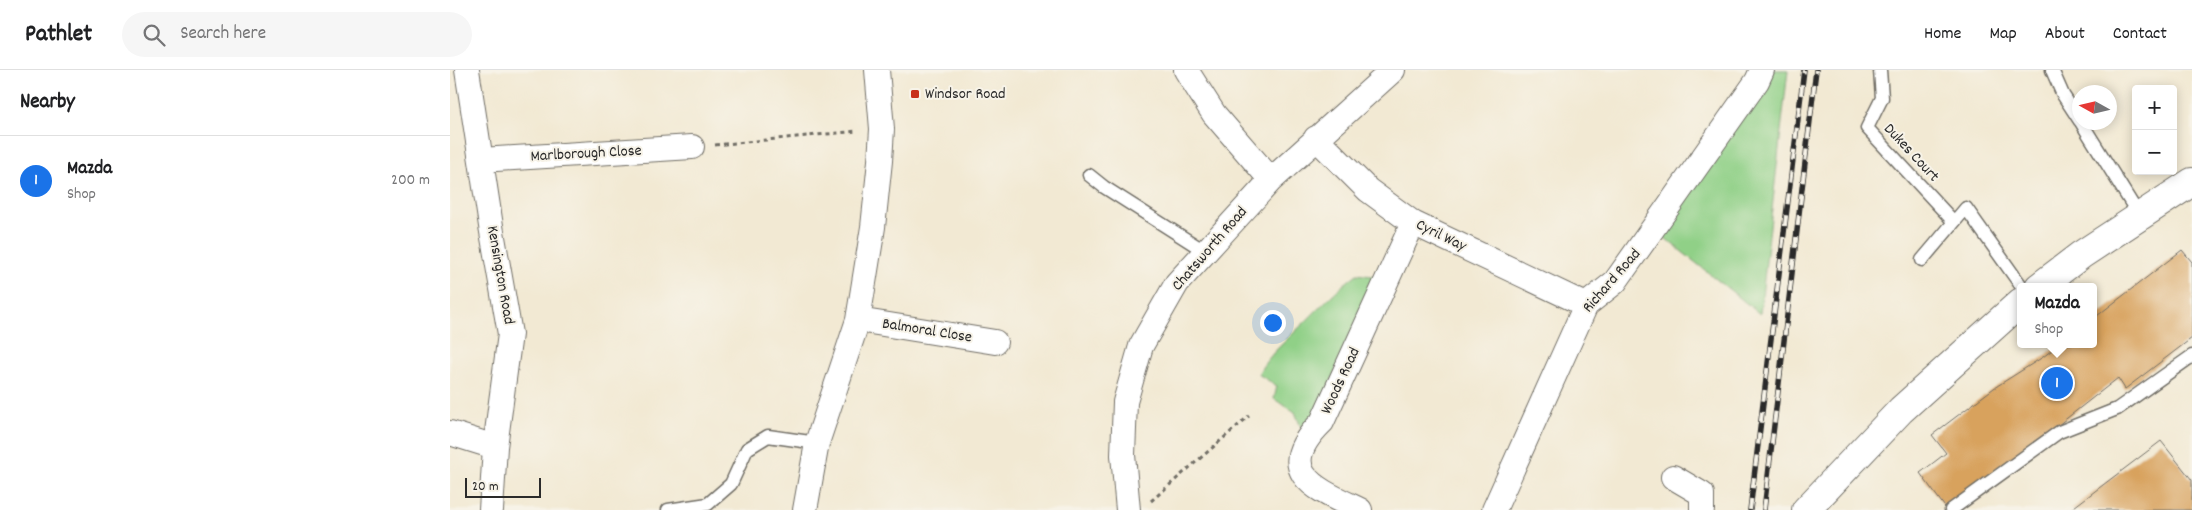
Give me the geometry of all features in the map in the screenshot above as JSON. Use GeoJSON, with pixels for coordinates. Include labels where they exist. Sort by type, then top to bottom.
{"type":"FeatureCollection","features":[{"type":"Feature","properties":{"kind":"main road"},"geometry":{"type":"LineString","coordinates":[[2044,283],[2081,255],[2192,182]]}},
{"type":"Feature","properties":{"kind":"main road"},"geometry":{"type":"LineString","coordinates":[[1806,510],[1901,410],[2017,306]]}},
{"type":"Feature","properties":{"kind":"street","name":"Kensington Road"},"geometry":{"type":"LineString","coordinates":[[467,70],[510,334],[495,447],[491,510]]}},
{"type":"Feature","properties":{"kind":"street"},"geometry":{"type":"LineString","coordinates":[[805,510],[817,443],[858,320],[873,227],[882,129],[877,70]]}},
{"type":"Feature","properties":{"kind":"street"},"geometry":{"type":"LineString","coordinates":[[1186,70],[1214,114],[1271,180]]}},
{"type":"Feature","properties":{"kind":"street","name":"Chatsworth Road"},"geometry":{"type":"LineString","coordinates":[[1138,507],[1123,455],[1125,402],[1141,346],[1178,283],[1271,180],[1393,70]]}},
{"type":"Feature","properties":{"kind":"street","name":"Richard Road"},"geometry":{"type":"LineString","coordinates":[[1494,510],[1586,305],[1615,282],[1692,175],[1757,81],[1762,70]]}},
{"type":"Feature","properties":{"kind":"street","name":"Cyril Way"},"geometry":{"type":"LineString","coordinates":[[1316,138],[1368,190],[1413,224],[1586,305]]}},
{"type":"Feature","properties":{"kind":"street","name":"Marlborough Close"},"geometry":{"type":"LineString","coordinates":[[481,160],[692,147]]}},
{"type":"Feature","properties":{"kind":"street","name":"Woods Road"},"geometry":{"type":"LineString","coordinates":[[1360,510],[1318,490],[1308,481],[1302,472],[1300,450],[1311,433],[1322,422],[1413,224]]}},
{"type":"Feature","properties":{"kind":"street","name":"Balmoral Close"},"geometry":{"type":"LineString","coordinates":[[858,320],[995,342]]}},
{"type":"Feature","properties":{"kind":"street"},"geometry":{"type":"LineString","coordinates":[[450,433],[495,447]]}},
{"type":"Feature","properties":{"kind":"street"},"geometry":{"type":"LineString","coordinates":[[1673,477],[1702,494],[1702,510]]}},
{"type":"Feature","properties":{"kind":"lane","name":"Dukes Court"},"geometry":{"type":"LineString","coordinates":[[1880,70],[1882,98],[1867,128],[1954,222]]}},
{"type":"Feature","properties":{"kind":"lane"},"geometry":{"type":"LineString","coordinates":[[2052,70],[2072,108]]}},
{"type":"Feature","properties":{"kind":"lane"},"geometry":{"type":"LineString","coordinates":[[2085,130],[2140,217]]}},
{"type":"Feature","properties":{"kind":"lane"},"geometry":{"type":"LineString","coordinates":[[1089,175],[1104,187],[1206,252]]}},
{"type":"Feature","properties":{"kind":"lane"},"geometry":{"type":"LineString","coordinates":[[1922,260],[1966,208],[2019,283]]}},
{"type":"Feature","properties":{"kind":"lane"},"geometry":{"type":"LineString","coordinates":[[1951,510],[2059,432],[2117,409],[2192,356]]}},
{"type":"Feature","properties":{"kind":"lane"},"geometry":{"type":"LineString","coordinates":[[668,510],[708,504],[732,484],[747,449],[768,436],[817,443]]}},
{"type":"Feature","properties":{"kind":"path"},"geometry":{"type":"LineString","coordinates":[[692,147],[882,129]]}},
{"type":"Feature","properties":{"kind":"path"},"geometry":{"type":"LineString","coordinates":[[1138,507],[1249,416]]}},
{"type":"Feature","properties":{"kind":"green space"},"geometry":{"type":"Polygon","coordinates":[[[1772,70],[1788,70],[1760,314],[1661,235],[1772,70]]]}},
{"type":"Feature","properties":{"kind":"green space"},"geometry":{"type":"Polygon","coordinates":[[[1357,274],[1379,277],[1316,414],[1302,430],[1295,412],[1274,399],[1277,386],[1258,374],[1280,346],[1330,297],[1357,274]]]}},
{"type":"Feature","properties":{"kind":"building"},"geometry":{"type":"Polygon","coordinates":[[[2182,250],[2192,262],[2192,338],[2125,389],[2118,378],[1950,510],[1947,510],[1920,473],[1946,453],[1932,435],[1994,388],[2055,348],[2097,348],[2097,316],[2182,250]]]}},
{"type":"Feature","properties":{"kind":"building"},"geometry":{"type":"Polygon","coordinates":[[[2161,441],[2192,480],[2192,510],[2070,510],[2161,441]]]}},
{"type":"Feature","properties":{"kind":"railway"},"geometry":{"type":"LineString","coordinates":[[1750,510],[1804,70]]}},
{"type":"Feature","properties":{"kind":"railway"},"geometry":{"type":"LineString","coordinates":[[1764,510],[1816,70]]}},
{"type":"Feature","properties":{"kind":"place","name":"Windsor Road"},"geometry":{"type":"Point","coordinates":[915,94]}},
{"type":"Feature","properties":{"kind":"place","name":"Mazda"},"geometry":{"type":"Point","coordinates":[2057,383]}}]}
